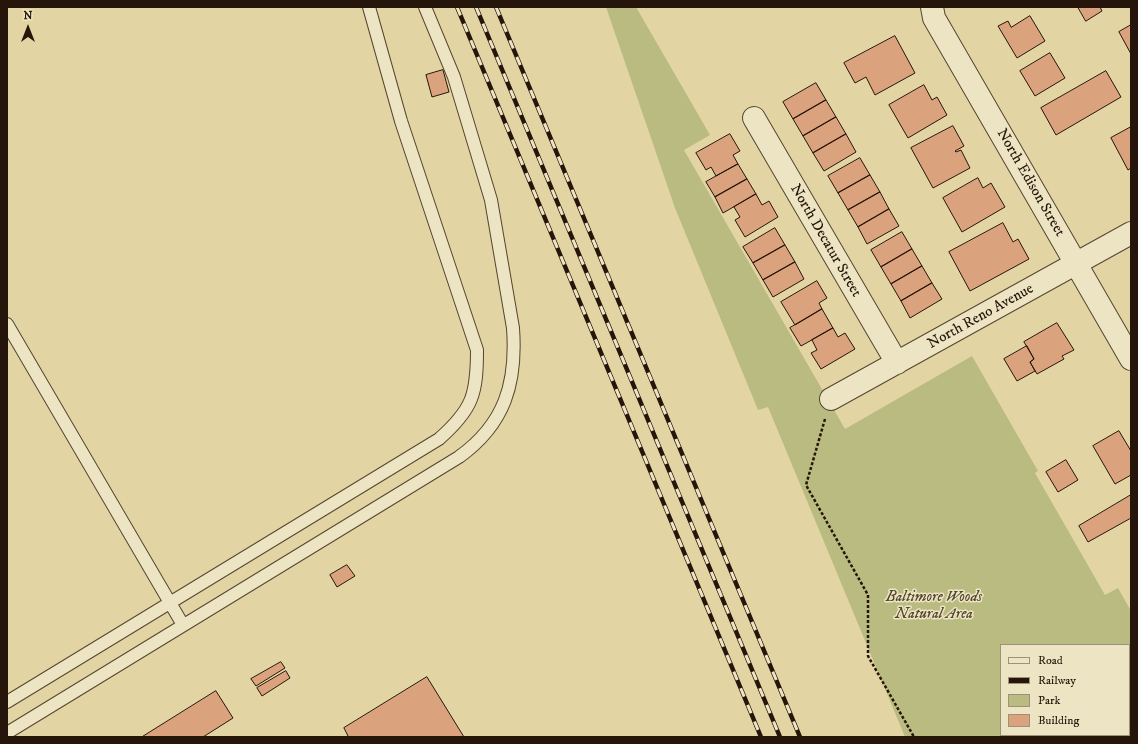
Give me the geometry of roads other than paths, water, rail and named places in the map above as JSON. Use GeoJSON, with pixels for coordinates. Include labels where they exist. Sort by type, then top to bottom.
{"type":"FeatureCollection","features":[{"type":"Feature","properties":{"kind":"street","name":"North Edison Street"},"geometry":{"type":"LineString","coordinates":[[932,7],[934,18],[1131,359]]}},
{"type":"Feature","properties":{"kind":"street","name":"North Decatur Street"},"geometry":{"type":"LineString","coordinates":[[754,118],[897,363]]}},
{"type":"Feature","properties":{"kind":"street","name":"North Reno Avenue"},"geometry":{"type":"LineString","coordinates":[[831,399],[1131,233]]}},
{"type":"Feature","properties":{"kind":"lane"},"geometry":{"type":"LineString","coordinates":[[7,702],[439,439],[458,422],[471,401],[477,379],[477,350],[401,121],[369,7]]}},
{"type":"Feature","properties":{"kind":"lane"},"geometry":{"type":"LineString","coordinates":[[7,733],[459,457],[488,433],[502,409],[514,363],[515,349],[513,328],[491,200],[454,77],[425,7]]}},
{"type":"Feature","properties":{"kind":"lane"},"geometry":{"type":"LineString","coordinates":[[7,324],[183,625]]}},
{"type":"Feature","properties":{"kind":"railway"},"geometry":{"type":"LineString","coordinates":[[457,7],[761,737]]}},
{"type":"Feature","properties":{"kind":"railway"},"geometry":{"type":"LineString","coordinates":[[476,7],[780,737]]}},
{"type":"Feature","properties":{"kind":"railway"},"geometry":{"type":"LineString","coordinates":[[496,7],[800,737]]}},
{"type":"Feature","properties":{"kind":"park label","name":"Baltimore Woods Natural Area"},"geometry":{"type":"Point","coordinates":[934,606]}}]}
